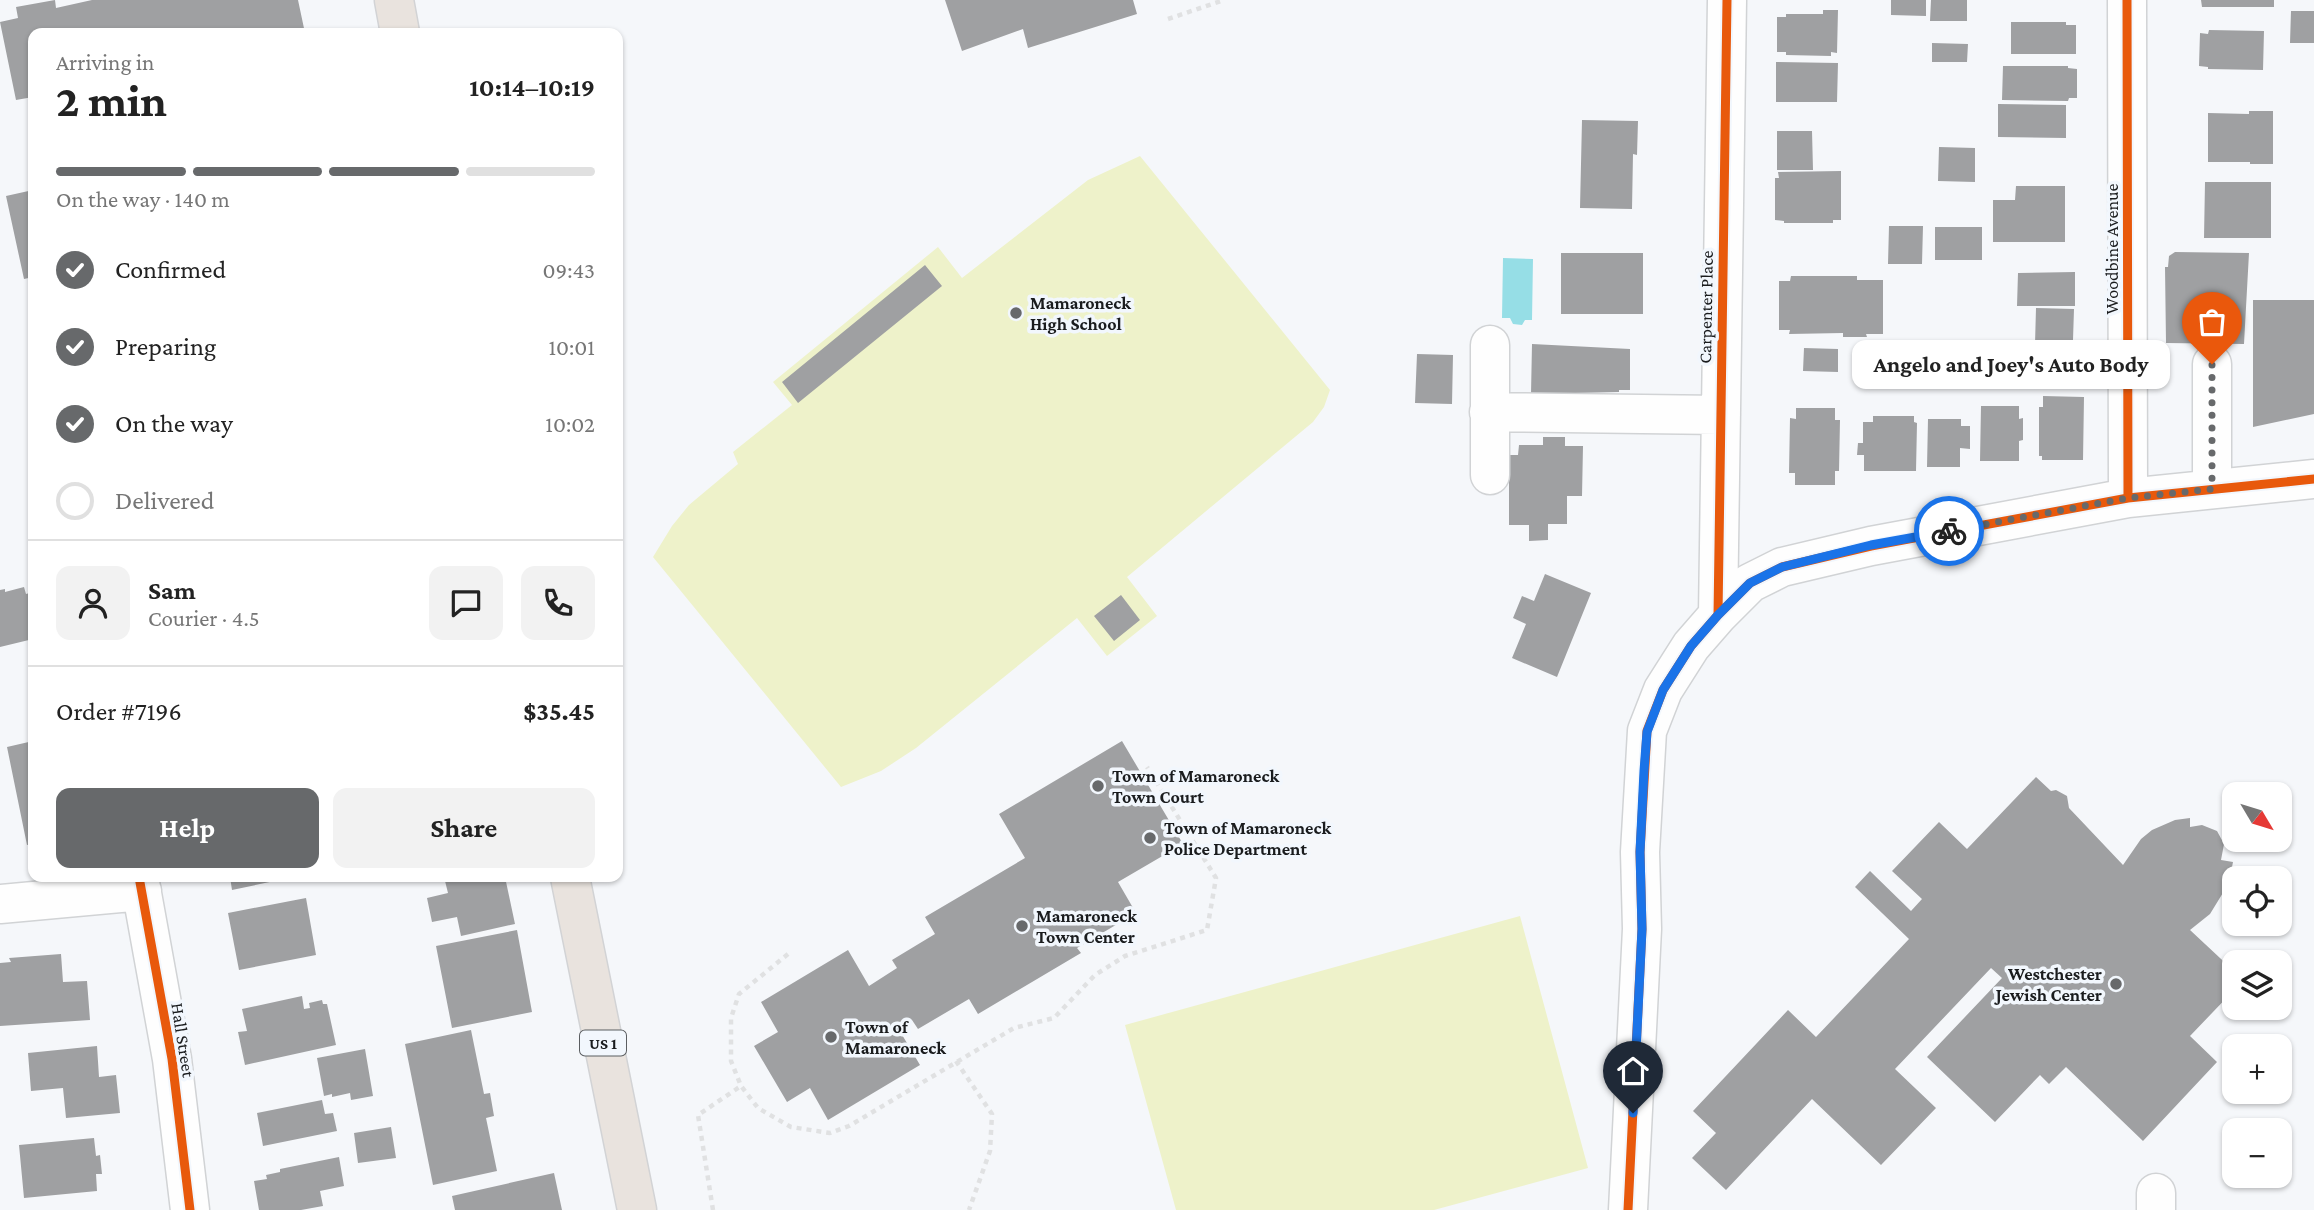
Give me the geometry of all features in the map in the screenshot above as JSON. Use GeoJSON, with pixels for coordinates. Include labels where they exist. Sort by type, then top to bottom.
{"type":"FeatureCollection","features":[{"type":"Feature","properties":{"kind":"main road"},"geometry":{"type":"LineString","coordinates":[[394,0],[399,28]]}},
{"type":"Feature","properties":{"kind":"main road","name":"US 1"},"geometry":{"type":"LineString","coordinates":[[571,882],[637,1210]]}},
{"type":"Feature","properties":{"kind":"street","name":"Carpenter Place"},"geometry":{"type":"LineString","coordinates":[[1718,615],[1727,0]]}},
{"type":"Feature","properties":{"kind":"street","name":"Woodbine Avenue"},"geometry":{"type":"LineString","coordinates":[[2127,0],[2128,498]]}},
{"type":"Feature","properties":{"kind":"street"},"geometry":{"type":"LineString","coordinates":[[1490,345],[1490,475]]}},
{"type":"Feature","properties":{"kind":"street"},"geometry":{"type":"LineString","coordinates":[[2212,364],[2212,489]]}},
{"type":"Feature","properties":{"kind":"street"},"geometry":{"type":"LineString","coordinates":[[1489,412],[1721,415]]}},
{"type":"Feature","properties":{"kind":"street"},"geometry":{"type":"LineString","coordinates":[[1628,1210],[1642,929],[1640,852],[1647,732],[1663,690],[1691,646],[1718,615],[1750,583],[1782,567],[1871,545],[2128,498],[2314,479]]}},
{"type":"Feature","properties":{"kind":"street"},"geometry":{"type":"LineString","coordinates":[[0,904],[140,884]]}},
{"type":"Feature","properties":{"kind":"street","name":"Hall Street"},"geometry":{"type":"LineString","coordinates":[[140,884],[172,1059],[190,1210]]}},
{"type":"Feature","properties":{"kind":"path"},"geometry":{"type":"LineString","coordinates":[[1168,19],[1224,0]]}},
{"type":"Feature","properties":{"kind":"path"},"geometry":{"type":"LineString","coordinates":[[788,954],[739,994],[731,1017],[731,1061],[741,1086],[758,1108],[792,1127],[830,1133],[860,1119],[1014,1028],[1054,1018],[1095,975],[1125,956],[1207,930],[1216,878],[1147,767]]}},
{"type":"Feature","properties":{"kind":"path"},"geometry":{"type":"LineString","coordinates":[[956,1061],[992,1114],[990,1151],[969,1210]]}},
{"type":"Feature","properties":{"kind":"path"},"geometry":{"type":"LineString","coordinates":[[713,1210],[698,1115],[741,1086]]}},
{"type":"Feature","properties":{"kind":"green space"},"geometry":{"type":"Polygon","coordinates":[[[1140,156],[1330,390],[1324,407],[1313,422],[1127,577],[1157,616],[1107,656],[1077,618],[916,748],[881,771],[841,787],[653,557],[689,505],[738,464],[733,452],[792,405],[773,382],[938,247],[962,278],[1088,180],[1140,156]]]}},
{"type":"Feature","properties":{"kind":"green space"},"geometry":{"type":"Polygon","coordinates":[[[1520,916],[1588,1168],[1434,1210],[1176,1210],[1125,1025],[1520,916]]]}},
{"type":"Feature","properties":{"kind":"water"},"geometry":{"type":"Polygon","coordinates":[[[1503,258],[1533,259],[1532,320],[1525,320],[1522,325],[1513,324],[1510,318],[1502,318],[1503,258]]]}},
{"type":"Feature","properties":{"kind":"building"},"geometry":{"type":"Polygon","coordinates":[[[55,0],[56,8],[92,0],[298,0],[304,28],[28,28],[28,98],[16,100],[0,22],[18,18],[16,7],[55,0]]]}},
{"type":"Feature","properties":{"kind":"building"},"geometry":{"type":"Polygon","coordinates":[[[945,0],[1133,0],[1137,14],[1028,48],[1023,29],[962,51],[945,0]]]}},
{"type":"Feature","properties":{"kind":"building"},"geometry":{"type":"Polygon","coordinates":[[[1891,0],[1926,0],[1926,16],[1891,15],[1891,0]]]}},
{"type":"Feature","properties":{"kind":"building"},"geometry":{"type":"Polygon","coordinates":[[[1931,0],[1967,0],[1967,21],[1930,21],[1931,0]]]}},
{"type":"Feature","properties":{"kind":"building"},"geometry":{"type":"Polygon","coordinates":[[[2201,0],[2274,0],[2274,7],[2202,7],[2201,0]]]}},
{"type":"Feature","properties":{"kind":"building"},"geometry":{"type":"Polygon","coordinates":[[[1823,10],[1838,10],[1837,53],[1831,52],[1831,56],[1786,55],[1786,52],[1777,52],[1777,17],[1786,17],[1786,14],[1823,14],[1823,10]]]}},
{"type":"Feature","properties":{"kind":"building"},"geometry":{"type":"Polygon","coordinates":[[[2291,11],[2314,11],[2314,43],[2290,43],[2291,11]]]}},
{"type":"Feature","properties":{"kind":"building"},"geometry":{"type":"Polygon","coordinates":[[[2011,22],[2066,22],[2066,25],[2076,25],[2076,54],[2011,54],[2011,22]]]}},
{"type":"Feature","properties":{"kind":"building"},"geometry":{"type":"Polygon","coordinates":[[[2209,30],[2264,31],[2263,70],[2208,69],[2199,66],[2200,33],[2208,34],[2209,30]]]}},
{"type":"Feature","properties":{"kind":"building"},"geometry":{"type":"Polygon","coordinates":[[[1932,43],[1968,44],[1967,62],[1932,62],[1932,43]]]}},
{"type":"Feature","properties":{"kind":"building"},"geometry":{"type":"Polygon","coordinates":[[[1776,62],[1838,63],[1837,102],[1776,102],[1776,62]]]}},
{"type":"Feature","properties":{"kind":"building"},"geometry":{"type":"Polygon","coordinates":[[[2003,66],[2068,66],[2077,69],[2077,98],[2069,98],[2068,101],[2002,100],[2003,66]]]}},
{"type":"Feature","properties":{"kind":"building"},"geometry":{"type":"Polygon","coordinates":[[[1998,104],[2066,105],[2066,138],[1998,137],[1998,104]]]}},
{"type":"Feature","properties":{"kind":"building"},"geometry":{"type":"Polygon","coordinates":[[[2249,111],[2273,111],[2273,164],[2208,162],[2208,113],[2249,114],[2249,111]]]}},
{"type":"Feature","properties":{"kind":"building"},"geometry":{"type":"Polygon","coordinates":[[[1582,120],[1638,121],[1637,155],[1633,154],[1632,209],[1580,208],[1582,120]]]}},
{"type":"Feature","properties":{"kind":"building"},"geometry":{"type":"Polygon","coordinates":[[[1777,131],[1812,131],[1813,170],[1777,170],[1777,131]]]}},
{"type":"Feature","properties":{"kind":"building"},"geometry":{"type":"Polygon","coordinates":[[[1939,147],[1975,148],[1975,182],[1938,181],[1939,147]]]}},
{"type":"Feature","properties":{"kind":"building"},"geometry":{"type":"Polygon","coordinates":[[[1841,171],[1841,220],[1833,220],[1833,223],[1784,223],[1775,220],[1775,178],[1779,178],[1778,172],[1841,171]]]}},
{"type":"Feature","properties":{"kind":"building"},"geometry":{"type":"Polygon","coordinates":[[[2205,182],[2271,182],[2271,238],[2204,238],[2205,182]]]}},
{"type":"Feature","properties":{"kind":"building"},"geometry":{"type":"Polygon","coordinates":[[[2016,186],[2065,186],[2065,242],[1993,242],[1993,200],[2015,200],[2016,186]]]}},
{"type":"Feature","properties":{"kind":"building"},"geometry":{"type":"Polygon","coordinates":[[[28,191],[28,278],[24,279],[6,196],[28,191]]]}},
{"type":"Feature","properties":{"kind":"building"},"geometry":{"type":"Polygon","coordinates":[[[1889,226],[1923,226],[1922,264],[1888,264],[1889,226]]]}},
{"type":"Feature","properties":{"kind":"building"},"geometry":{"type":"Polygon","coordinates":[[[1935,227],[1982,227],[1982,260],[1935,260],[1935,227]]]}},
{"type":"Feature","properties":{"kind":"building"},"geometry":{"type":"Polygon","coordinates":[[[2175,252],[2249,253],[2244,344],[2166,343],[2165,267],[2168,267],[2169,256],[2175,252]]]}},
{"type":"Feature","properties":{"kind":"building"},"geometry":{"type":"Polygon","coordinates":[[[1561,253],[1643,253],[1643,314],[1561,314],[1561,253]]]}},
{"type":"Feature","properties":{"kind":"building"},"geometry":{"type":"Polygon","coordinates":[[[925,265],[942,286],[798,403],[782,382],[925,265]]]}},
{"type":"Feature","properties":{"kind":"building"},"geometry":{"type":"Polygon","coordinates":[[[2075,272],[2075,306],[2017,306],[2018,273],[2075,272]]]}},
{"type":"Feature","properties":{"kind":"building"},"geometry":{"type":"Polygon","coordinates":[[[1791,276],[1857,276],[1857,280],[1883,280],[1883,334],[1843,337],[1843,333],[1789,334],[1790,330],[1779,330],[1779,281],[1790,281],[1791,276]]]}},
{"type":"Feature","properties":{"kind":"building"},"geometry":{"type":"Polygon","coordinates":[[[2253,300],[2314,300],[2314,414],[2253,427],[2253,300]]]}},
{"type":"Feature","properties":{"kind":"building"},"geometry":{"type":"Polygon","coordinates":[[[2036,308],[2074,309],[2068,372],[2038,372],[2039,344],[2035,344],[2036,308]]]}},
{"type":"Feature","properties":{"kind":"building"},"geometry":{"type":"Polygon","coordinates":[[[1532,344],[1630,349],[1630,390],[1531,394],[1532,344]]]}},
{"type":"Feature","properties":{"kind":"building"},"geometry":{"type":"Polygon","coordinates":[[[1804,348],[1838,349],[1838,372],[1803,371],[1804,348]]]}},
{"type":"Feature","properties":{"kind":"building"},"geometry":{"type":"Polygon","coordinates":[[[1417,354],[1453,355],[1452,404],[1415,403],[1417,354]]]}},
{"type":"Feature","properties":{"kind":"building"},"geometry":{"type":"Polygon","coordinates":[[[2043,396],[2084,397],[2083,460],[2042,460],[2042,456],[2039,456],[2039,407],[2043,407],[2043,396]]]}},
{"type":"Feature","properties":{"kind":"building"},"geometry":{"type":"Polygon","coordinates":[[[1981,406],[2019,406],[2019,419],[2023,418],[2023,440],[2019,441],[2019,461],[1980,461],[1981,406]]]}},
{"type":"Feature","properties":{"kind":"building"},"geometry":{"type":"Polygon","coordinates":[[[1796,408],[1835,408],[1835,420],[1840,420],[1839,471],[1835,471],[1835,485],[1795,485],[1795,473],[1789,473],[1790,418],[1796,419],[1796,408]]]}},
{"type":"Feature","properties":{"kind":"building"},"geometry":{"type":"Polygon","coordinates":[[[1873,416],[1914,416],[1914,422],[1917,423],[1916,471],[1864,471],[1864,455],[1857,455],[1858,443],[1863,443],[1863,422],[1873,422],[1873,416]]]}},
{"type":"Feature","properties":{"kind":"building"},"geometry":{"type":"Polygon","coordinates":[[[1928,419],[1961,419],[1961,426],[1970,426],[1970,449],[1960,448],[1960,467],[1927,467],[1928,419]]]}},
{"type":"Feature","properties":{"kind":"building"},"geometry":{"type":"Polygon","coordinates":[[[1543,437],[1565,437],[1565,446],[1583,446],[1582,496],[1567,496],[1567,524],[1548,524],[1548,540],[1529,541],[1529,525],[1509,525],[1509,455],[1518,455],[1519,445],[1543,445],[1543,437]]]}},
{"type":"Feature","properties":{"kind":"building"},"geometry":{"type":"Polygon","coordinates":[[[1545,574],[1591,593],[1557,677],[1512,658],[1526,624],[1513,618],[1522,596],[1534,601],[1545,574]]]}},
{"type":"Feature","properties":{"kind":"building"},"geometry":{"type":"Polygon","coordinates":[[[24,587],[28,593],[28,640],[0,647],[0,590],[5,589],[5,592],[24,587]]]}},
{"type":"Feature","properties":{"kind":"building"},"geometry":{"type":"Polygon","coordinates":[[[1121,595],[1140,620],[1114,641],[1094,616],[1121,595]]]}},
{"type":"Feature","properties":{"kind":"building","name":"Mamaroneck Town Center"},"geometry":{"type":"Polygon","coordinates":[[[1122,741],[1183,844],[1118,882],[1136,913],[1077,948],[1081,953],[978,1014],[969,999],[918,1029],[912,1020],[898,1028],[920,1065],[828,1120],[810,1088],[787,1102],[754,1046],[778,1032],[761,1002],[848,950],[869,986],[897,968],[892,960],[935,934],[925,917],[1025,858],[999,814],[1122,741]]]}},
{"type":"Feature","properties":{"kind":"building"},"geometry":{"type":"Polygon","coordinates":[[[28,742],[28,845],[27,845],[7,747],[28,742]]]}},
{"type":"Feature","properties":{"kind":"building","name":"Westchester Jewish Center"},"geometry":{"type":"Polygon","coordinates":[[[2036,777],[2051,791],[2056,790],[2067,796],[2069,808],[2123,865],[2141,839],[2152,830],[2175,820],[2190,818],[2190,827],[2202,825],[2217,831],[2222,840],[2221,860],[2233,862],[2232,866],[2222,866],[2222,894],[2210,914],[2190,930],[2222,960],[2222,1003],[2190,1036],[2217,1062],[2143,1141],[2066,1067],[2049,1084],[2040,1075],[1995,1122],[1927,1057],[2002,978],[1991,968],[1895,1069],[1936,1108],[1881,1165],[1812,1099],[1726,1190],[1692,1158],[1716,1133],[1693,1111],[1788,1010],[1816,1037],[1909,939],[1855,887],[1870,871],[1911,911],[1922,899],[1892,871],[1939,822],[1967,849],[2036,777]]]}},
{"type":"Feature","properties":{"kind":"building"},"geometry":{"type":"Polygon","coordinates":[[[231,882],[270,882],[232,890],[231,882]]]}},
{"type":"Feature","properties":{"kind":"building"},"geometry":{"type":"Polygon","coordinates":[[[445,882],[506,882],[515,924],[461,936],[457,917],[432,922],[427,898],[448,893],[445,882]]]}},
{"type":"Feature","properties":{"kind":"building"},"geometry":{"type":"Polygon","coordinates":[[[306,898],[316,955],[239,970],[228,913],[306,898]]]}},
{"type":"Feature","properties":{"kind":"building"},"geometry":{"type":"Polygon","coordinates":[[[517,930],[532,1012],[452,1028],[436,946],[517,930]]]}},
{"type":"Feature","properties":{"kind":"building"},"geometry":{"type":"Polygon","coordinates":[[[61,954],[63,982],[87,981],[90,1020],[0,1026],[0,963],[11,962],[9,958],[61,954]]]}},
{"type":"Feature","properties":{"kind":"building"},"geometry":{"type":"Polygon","coordinates":[[[302,996],[304,1009],[310,1008],[309,1003],[322,1000],[323,1004],[327,1004],[336,1045],[245,1065],[238,1032],[247,1031],[242,1009],[302,996]]]}},
{"type":"Feature","properties":{"kind":"building"},"geometry":{"type":"Polygon","coordinates":[[[471,1030],[484,1094],[490,1093],[494,1116],[486,1118],[497,1171],[433,1185],[405,1044],[471,1030]]]}},
{"type":"Feature","properties":{"kind":"building"},"geometry":{"type":"Polygon","coordinates":[[[97,1046],[99,1077],[116,1075],[120,1113],[66,1118],[63,1088],[31,1091],[28,1053],[97,1046]]]}},
{"type":"Feature","properties":{"kind":"building"},"geometry":{"type":"Polygon","coordinates":[[[365,1049],[373,1096],[351,1100],[350,1093],[324,1096],[317,1058],[365,1049]]]}},
{"type":"Feature","properties":{"kind":"building"},"geometry":{"type":"Polygon","coordinates":[[[322,1100],[325,1114],[333,1113],[337,1131],[263,1146],[257,1113],[322,1100]]]}},
{"type":"Feature","properties":{"kind":"building"},"geometry":{"type":"Polygon","coordinates":[[[391,1127],[396,1158],[358,1163],[354,1133],[391,1127]]]}},
{"type":"Feature","properties":{"kind":"building"},"geometry":{"type":"Polygon","coordinates":[[[94,1138],[96,1156],[100,1155],[102,1174],[96,1174],[97,1191],[24,1198],[19,1145],[94,1138]]]}},
{"type":"Feature","properties":{"kind":"building"},"geometry":{"type":"Polygon","coordinates":[[[339,1157],[344,1186],[320,1191],[323,1206],[301,1210],[259,1210],[254,1181],[267,1179],[266,1175],[280,1172],[280,1169],[339,1157]]]}},
{"type":"Feature","properties":{"kind":"building"},"geometry":{"type":"Polygon","coordinates":[[[554,1173],[562,1210],[455,1210],[452,1196],[554,1173]]]}},
{"type":"Feature","properties":{"kind":"cycle path"},"geometry":{"type":"LineString","coordinates":[[1718,615],[1727,0]]}},
{"type":"Feature","properties":{"kind":"cycle path"},"geometry":{"type":"LineString","coordinates":[[2127,0],[2128,498]]}},
{"type":"Feature","properties":{"kind":"cycle path"},"geometry":{"type":"LineString","coordinates":[[1628,1210],[1642,929],[1640,852],[1647,731],[1663,690],[1691,646],[1718,615],[1750,583],[1782,567],[1871,546],[2128,498],[2314,479]]}},
{"type":"Feature","properties":{"kind":"cycle path"},"geometry":{"type":"LineString","coordinates":[[140,882],[172,1059],[190,1210]]}},
{"type":"Feature","properties":{"kind":"way so far"},"geometry":{"type":"LineString","coordinates":[[1949,531],[2128,498],[2212,489],[2212,364]]}},
{"type":"Feature","properties":{"kind":"place","name":"Mamaroneck High School"},"geometry":{"type":"Point","coordinates":[1016,313]}},
{"type":"Feature","properties":{"kind":"place","name":"Angelo and Joey's Auto Body"},"geometry":{"type":"Point","coordinates":[2212,364]}},
{"type":"Feature","properties":{"kind":"place","name":"Town of Mamaroneck Town Court"},"geometry":{"type":"Point","coordinates":[1098,786]}},
{"type":"Feature","properties":{"kind":"place","name":"Town of Mamaroneck Police Department"},"geometry":{"type":"Point","coordinates":[1150,838]}},
{"type":"Feature","properties":{"kind":"place","name":"Mamaroneck Town Center"},"geometry":{"type":"Point","coordinates":[1022,926]}},
{"type":"Feature","properties":{"kind":"place","name":"Westchester Jewish Center"},"geometry":{"type":"Point","coordinates":[2116,984]}},
{"type":"Feature","properties":{"kind":"place","name":"Town of Mamaroneck"},"geometry":{"type":"Point","coordinates":[831,1037]}},
{"type":"Feature","properties":{"kind":"route"},"geometry":{"type":"LineString","coordinates":[[1633,1113],[1642,929],[1640,852],[1644,771],[1647,732],[1663,690],[1691,646],[1750,583],[1782,567],[1871,545],[1949,531]]}}]}
